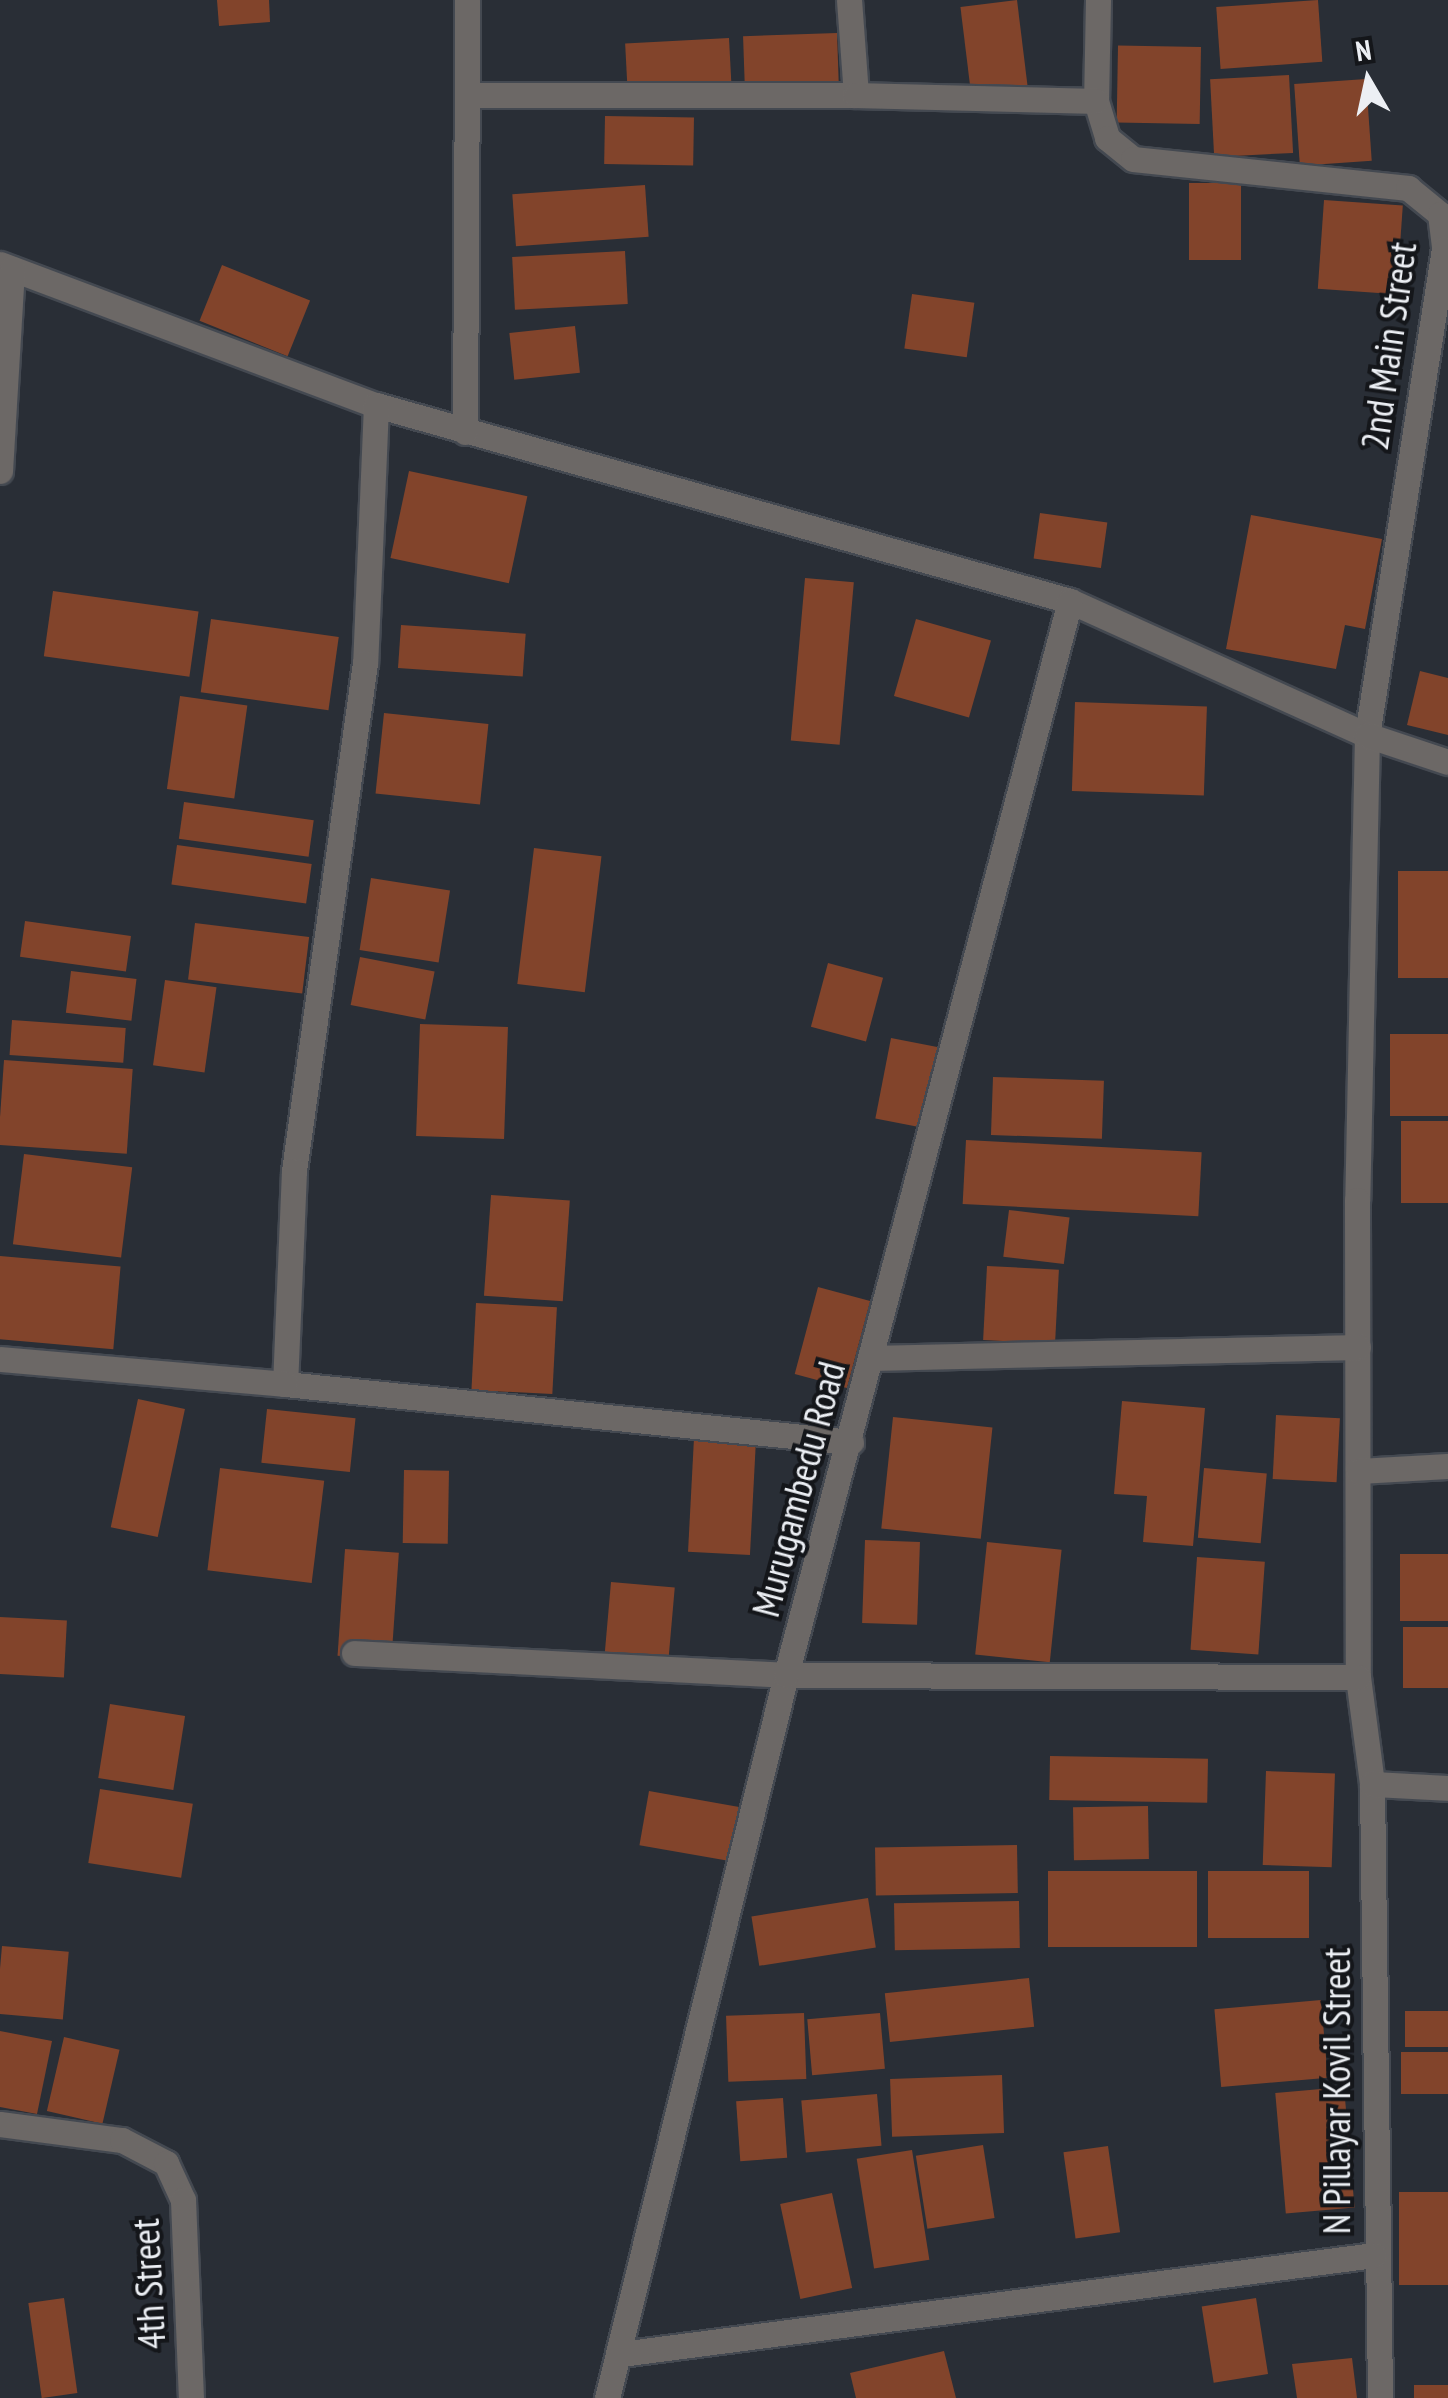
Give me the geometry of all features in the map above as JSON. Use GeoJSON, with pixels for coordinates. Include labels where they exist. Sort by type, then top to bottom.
{"type":"FeatureCollection","features":[{"type":"Feature","properties":{"kind":"street"},"geometry":{"type":"LineString","coordinates":[[465,432],[468,0]]}},
{"type":"Feature","properties":{"kind":"street"},"geometry":{"type":"LineString","coordinates":[[850,0],[856,96]]}},
{"type":"Feature","properties":{"kind":"street","name":"2nd Main Street"},"geometry":{"type":"LineString","coordinates":[[1098,0],[1096,101],[1106,138],[1134,159],[1408,188],[1440,214],[1444,249],[1367,735],[1358,1347]]}},
{"type":"Feature","properties":{"kind":"street"},"geometry":{"type":"LineString","coordinates":[[469,95],[1096,101]]}},
{"type":"Feature","properties":{"kind":"street"},"geometry":{"type":"LineString","coordinates":[[0,471],[6,266],[376,405],[1070,601],[1367,735],[1448,762]]}},
{"type":"Feature","properties":{"kind":"street"},"geometry":{"type":"LineString","coordinates":[[285,1384],[294,1171],[365,663],[376,405]]}},
{"type":"Feature","properties":{"kind":"street","name":"Murugambedu Road"},"geometry":{"type":"LineString","coordinates":[[608,2398],[622,2354],[786,1676],[851,1442],[1070,601]]}},
{"type":"Feature","properties":{"kind":"street"},"geometry":{"type":"LineString","coordinates":[[872,1358],[1358,1347]]}},
{"type":"Feature","properties":{"kind":"street","name":"N Pillayar Kovil Street"},"geometry":{"type":"LineString","coordinates":[[1358,1347],[1358,1677],[1372,1784],[1374,2255],[1380,2398]]}},
{"type":"Feature","properties":{"kind":"street"},"geometry":{"type":"LineString","coordinates":[[0,1358],[851,1442]]}},
{"type":"Feature","properties":{"kind":"street"},"geometry":{"type":"LineString","coordinates":[[1358,1470],[1448,1466]]}},
{"type":"Feature","properties":{"kind":"street"},"geometry":{"type":"LineString","coordinates":[[354,1653],[786,1676],[1358,1677]]}},
{"type":"Feature","properties":{"kind":"street"},"geometry":{"type":"LineString","coordinates":[[1372,1784],[1448,1788]]}},
{"type":"Feature","properties":{"kind":"street","name":"4th Street"},"geometry":{"type":"LineString","coordinates":[[0,2124],[122,2140],[166,2163],[183,2200],[190,2398]]}},
{"type":"Feature","properties":{"kind":"street"},"geometry":{"type":"LineString","coordinates":[[622,2354],[1374,2255]]}},
{"type":"Feature","properties":{"kind":"building"},"geometry":{"type":"Polygon","coordinates":[[[217,0],[269,0],[270,22],[219,26],[217,0]]]}},
{"type":"Feature","properties":{"kind":"building"},"geometry":{"type":"Polygon","coordinates":[[[1017,0],[1029,96],[972,103],[960,7],[1017,0]]]}},
{"type":"Feature","properties":{"kind":"building"},"geometry":{"type":"Polygon","coordinates":[[[1318,0],[1322,62],[1221,69],[1216,7],[1318,0]]]}},
{"type":"Feature","properties":{"kind":"building"},"geometry":{"type":"Polygon","coordinates":[[[837,33],[839,84],[745,87],[743,36],[837,33]]]}},
{"type":"Feature","properties":{"kind":"building"},"geometry":{"type":"Polygon","coordinates":[[[729,38],[731,83],[627,88],[625,43],[729,38]]]}},
{"type":"Feature","properties":{"kind":"building"},"geometry":{"type":"Polygon","coordinates":[[[1118,46],[1201,47],[1200,124],[1117,123],[1118,46]]]}},
{"type":"Feature","properties":{"kind":"building"},"geometry":{"type":"Polygon","coordinates":[[[1289,75],[1293,153],[1214,157],[1210,79],[1289,75]]]}},
{"type":"Feature","properties":{"kind":"building"},"geometry":{"type":"Polygon","coordinates":[[[1366,79],[1372,161],[1300,166],[1294,84],[1366,79]]]}},
{"type":"Feature","properties":{"kind":"building"},"geometry":{"type":"Polygon","coordinates":[[[605,116],[694,118],[693,166],[604,164],[605,116]]]}},
{"type":"Feature","properties":{"kind":"building"},"geometry":{"type":"Polygon","coordinates":[[[1189,183],[1241,183],[1241,260],[1189,260],[1189,183]]]}},
{"type":"Feature","properties":{"kind":"building"},"geometry":{"type":"Polygon","coordinates":[[[645,185],[649,237],[516,246],[512,194],[645,185]]]}},
{"type":"Feature","properties":{"kind":"building"},"geometry":{"type":"Polygon","coordinates":[[[1324,200],[1403,206],[1397,294],[1318,289],[1324,200]]]}},
{"type":"Feature","properties":{"kind":"building"},"geometry":{"type":"Polygon","coordinates":[[[625,251],[628,304],[515,310],[512,257],[625,251]]]}},
{"type":"Feature","properties":{"kind":"building"},"geometry":{"type":"Polygon","coordinates":[[[222,265],[310,301],[288,356],[200,321],[222,265]]]}},
{"type":"Feature","properties":{"kind":"building"},"geometry":{"type":"Polygon","coordinates":[[[912,294],[974,303],[967,357],[904,348],[912,294]]]}},
{"type":"Feature","properties":{"kind":"building"},"geometry":{"type":"Polygon","coordinates":[[[575,326],[580,373],[514,380],[509,333],[575,326]]]}},
{"type":"Feature","properties":{"kind":"building"},"geometry":{"type":"Polygon","coordinates":[[[409,471],[527,496],[509,583],[390,558],[409,471]]]}},
{"type":"Feature","properties":{"kind":"building"},"geometry":{"type":"Polygon","coordinates":[[[1040,513],[1107,522],[1101,568],[1034,559],[1040,513]]]}},
{"type":"Feature","properties":{"kind":"building"},"geometry":{"type":"Polygon","coordinates":[[[1251,515],[1382,539],[1365,629],[1345,625],[1336,669],[1226,649],[1251,515]]]}},
{"type":"Feature","properties":{"kind":"building"},"geometry":{"type":"Polygon","coordinates":[[[805,578],[854,582],[840,745],[791,740],[805,578]]]}},
{"type":"Feature","properties":{"kind":"building"},"geometry":{"type":"Polygon","coordinates":[[[53,591],[199,611],[189,677],[44,656],[53,591]]]}},
{"type":"Feature","properties":{"kind":"building"},"geometry":{"type":"Polygon","coordinates":[[[211,619],[339,637],[328,710],[201,692],[211,619]]]}},
{"type":"Feature","properties":{"kind":"building"},"geometry":{"type":"Polygon","coordinates":[[[916,619],[991,640],[969,717],[894,696],[916,619]]]}},
{"type":"Feature","properties":{"kind":"building"},"geometry":{"type":"Polygon","coordinates":[[[401,625],[526,634],[523,677],[398,668],[401,625]]]}},
{"type":"Feature","properties":{"kind":"building"},"geometry":{"type":"Polygon","coordinates":[[[1420,671],[1448,678],[1448,735],[1407,725],[1420,671]]]}},
{"type":"Feature","properties":{"kind":"building"},"geometry":{"type":"Polygon","coordinates":[[[180,696],[247,705],[234,799],[167,789],[180,696]]]}},
{"type":"Feature","properties":{"kind":"building"},"geometry":{"type":"Polygon","coordinates":[[[1075,702],[1207,707],[1204,796],[1072,791],[1075,702]]]}},
{"type":"Feature","properties":{"kind":"building"},"geometry":{"type":"Polygon","coordinates":[[[384,713],[488,724],[480,805],[376,794],[384,713]]]}},
{"type":"Feature","properties":{"kind":"building"},"geometry":{"type":"Polygon","coordinates":[[[184,802],[314,820],[309,857],[179,839],[184,802]]]}},
{"type":"Feature","properties":{"kind":"building"},"geometry":{"type":"Polygon","coordinates":[[[177,845],[312,864],[306,904],[171,885],[177,845]]]}},
{"type":"Feature","properties":{"kind":"building"},"geometry":{"type":"Polygon","coordinates":[[[534,848],[601,856],[585,992],[517,984],[534,848]]]}},
{"type":"Feature","properties":{"kind":"building"},"geometry":{"type":"Polygon","coordinates":[[[1398,871],[1448,871],[1448,978],[1398,978],[1398,871]]]}},
{"type":"Feature","properties":{"kind":"building"},"geometry":{"type":"Polygon","coordinates":[[[371,878],[450,891],[439,963],[360,950],[371,878]]]}},
{"type":"Feature","properties":{"kind":"building"},"geometry":{"type":"Polygon","coordinates":[[[25,921],[131,936],[126,972],[20,957],[25,921]]]}},
{"type":"Feature","properties":{"kind":"building"},"geometry":{"type":"Polygon","coordinates":[[[195,923],[309,937],[302,994],[188,980],[195,923]]]}},
{"type":"Feature","properties":{"kind":"building"},"geometry":{"type":"Polygon","coordinates":[[[360,957],[435,972],[425,1020],[351,1005],[360,957]]]}},
{"type":"Feature","properties":{"kind":"building"},"geometry":{"type":"Polygon","coordinates":[[[828,963],[883,978],[866,1042],[811,1027],[828,963]]]}},
{"type":"Feature","properties":{"kind":"building"},"geometry":{"type":"Polygon","coordinates":[[[71,971],[137,979],[131,1021],[66,1013],[71,971]]]}},
{"type":"Feature","properties":{"kind":"building"},"geometry":{"type":"Polygon","coordinates":[[[165,980],[216,987],[205,1072],[153,1065],[165,980]]]}},
{"type":"Feature","properties":{"kind":"building"},"geometry":{"type":"Polygon","coordinates":[[[12,1020],[126,1028],[123,1063],[10,1055],[12,1020]]]}},
{"type":"Feature","properties":{"kind":"building"},"geometry":{"type":"Polygon","coordinates":[[[420,1024],[508,1027],[504,1139],[416,1136],[420,1024]]]}},
{"type":"Feature","properties":{"kind":"building"},"geometry":{"type":"Polygon","coordinates":[[[1390,1034],[1448,1034],[1448,1116],[1390,1116],[1390,1034]]]}},
{"type":"Feature","properties":{"kind":"building"},"geometry":{"type":"Polygon","coordinates":[[[891,1038],[941,1048],[925,1128],[875,1118],[891,1038]]]}},
{"type":"Feature","properties":{"kind":"building"},"geometry":{"type":"Polygon","coordinates":[[[4,1060],[133,1069],[127,1154],[0,1145],[4,1060]]]}},
{"type":"Feature","properties":{"kind":"building"},"geometry":{"type":"Polygon","coordinates":[[[993,1077],[1104,1081],[1102,1139],[991,1135],[993,1077]]]}},
{"type":"Feature","properties":{"kind":"building"},"geometry":{"type":"Polygon","coordinates":[[[1401,1121],[1448,1121],[1448,1203],[1401,1203],[1401,1121]]]}},
{"type":"Feature","properties":{"kind":"building"},"geometry":{"type":"Polygon","coordinates":[[[966,1140],[1202,1152],[1198,1216],[963,1204],[966,1140]]]}},
{"type":"Feature","properties":{"kind":"building"},"geometry":{"type":"Polygon","coordinates":[[[24,1154],[132,1167],[121,1258],[13,1244],[24,1154]]]}},
{"type":"Feature","properties":{"kind":"building"},"geometry":{"type":"Polygon","coordinates":[[[491,1195],[570,1201],[563,1301],[484,1296],[491,1195]]]}},
{"type":"Feature","properties":{"kind":"building"},"geometry":{"type":"Polygon","coordinates":[[[1009,1210],[1070,1217],[1064,1264],[1003,1257],[1009,1210]]]}},
{"type":"Feature","properties":{"kind":"building"},"geometry":{"type":"Polygon","coordinates":[[[0,1256],[121,1267],[113,1349],[0,1339],[0,1256]]]}},
{"type":"Feature","properties":{"kind":"building"},"geometry":{"type":"Polygon","coordinates":[[[987,1266],[1059,1270],[1055,1344],[983,1340],[987,1266]]]}},
{"type":"Feature","properties":{"kind":"building"},"geometry":{"type":"Polygon","coordinates":[[[818,1287],[870,1301],[847,1388],[795,1374],[818,1287]]]}},
{"type":"Feature","properties":{"kind":"building"},"geometry":{"type":"Polygon","coordinates":[[[476,1303],[557,1307],[552,1394],[471,1390],[476,1303]]]}},
{"type":"Feature","properties":{"kind":"building"},"geometry":{"type":"Polygon","coordinates":[[[138,1399],[185,1409],[158,1537],[111,1527],[138,1399]]]}},
{"type":"Feature","properties":{"kind":"building"},"geometry":{"type":"Polygon","coordinates":[[[1122,1401],[1205,1408],[1193,1546],[1143,1542],[1147,1496],[1114,1494],[1122,1401]]]}},
{"type":"Feature","properties":{"kind":"building"},"geometry":{"type":"Polygon","coordinates":[[[267,1409],[356,1418],[350,1472],[261,1463],[267,1409]]]}},
{"type":"Feature","properties":{"kind":"building"},"geometry":{"type":"Polygon","coordinates":[[[1276,1415],[1340,1418],[1337,1482],[1273,1479],[1276,1415]]]}},
{"type":"Feature","properties":{"kind":"building"},"geometry":{"type":"Polygon","coordinates":[[[893,1417],[992,1427],[981,1539],[881,1528],[893,1417]]]}},
{"type":"Feature","properties":{"kind":"building"},"geometry":{"type":"Polygon","coordinates":[[[694,1438],[756,1441],[750,1555],[688,1552],[694,1438]]]}},
{"type":"Feature","properties":{"kind":"building"},"geometry":{"type":"Polygon","coordinates":[[[220,1468],[324,1481],[312,1583],[207,1570],[220,1468]]]}},
{"type":"Feature","properties":{"kind":"building"},"geometry":{"type":"Polygon","coordinates":[[[1204,1468],[1267,1473],[1261,1543],[1198,1538],[1204,1468]]]}},
{"type":"Feature","properties":{"kind":"building"},"geometry":{"type":"Polygon","coordinates":[[[404,1470],[449,1471],[448,1544],[403,1543],[404,1470]]]}},
{"type":"Feature","properties":{"kind":"building"},"geometry":{"type":"Polygon","coordinates":[[[865,1540],[920,1542],[917,1625],[862,1623],[865,1540]]]}},
{"type":"Feature","properties":{"kind":"building"},"geometry":{"type":"Polygon","coordinates":[[[987,1542],[1062,1550],[1050,1662],[975,1654],[987,1542]]]}},
{"type":"Feature","properties":{"kind":"building"},"geometry":{"type":"Polygon","coordinates":[[[345,1549],[399,1553],[391,1660],[338,1656],[345,1549]]]}},
{"type":"Feature","properties":{"kind":"building"},"geometry":{"type":"Polygon","coordinates":[[[1400,1554],[1448,1554],[1448,1621],[1400,1621],[1400,1554]]]}},
{"type":"Feature","properties":{"kind":"building"},"geometry":{"type":"Polygon","coordinates":[[[1197,1557],[1265,1562],[1258,1655],[1191,1650],[1197,1557]]]}},
{"type":"Feature","properties":{"kind":"building"},"geometry":{"type":"Polygon","coordinates":[[[611,1582],[675,1588],[669,1658],[605,1653],[611,1582]]]}},
{"type":"Feature","properties":{"kind":"building"},"geometry":{"type":"Polygon","coordinates":[[[0,1617],[67,1621],[64,1677],[0,1674],[0,1617]]]}},
{"type":"Feature","properties":{"kind":"building"},"geometry":{"type":"Polygon","coordinates":[[[1403,1627],[1448,1627],[1448,1688],[1403,1688],[1403,1627]]]}},
{"type":"Feature","properties":{"kind":"building"},"geometry":{"type":"Polygon","coordinates":[[[110,1704],[185,1716],[173,1790],[98,1778],[110,1704]]]}},
{"type":"Feature","properties":{"kind":"building"},"geometry":{"type":"Polygon","coordinates":[[[1050,1756],[1208,1759],[1207,1803],[1049,1800],[1050,1756]]]}},
{"type":"Feature","properties":{"kind":"building"},"geometry":{"type":"Polygon","coordinates":[[[1266,1771],[1335,1773],[1332,1867],[1263,1865],[1266,1771]]]}},
{"type":"Feature","properties":{"kind":"building"},"geometry":{"type":"Polygon","coordinates":[[[100,1789],[193,1804],[181,1878],[88,1863],[100,1789]]]}},
{"type":"Feature","properties":{"kind":"building"},"geometry":{"type":"Polygon","coordinates":[[[649,1791],[741,1807],[731,1861],[639,1845],[649,1791]]]}},
{"type":"Feature","properties":{"kind":"building"},"geometry":{"type":"Polygon","coordinates":[[[1148,1806],[1149,1859],[1074,1860],[1073,1807],[1148,1806]]]}},
{"type":"Feature","properties":{"kind":"building"},"geometry":{"type":"Polygon","coordinates":[[[1017,1845],[1018,1893],[876,1895],[875,1847],[1017,1845]]]}},
{"type":"Feature","properties":{"kind":"building"},"geometry":{"type":"Polygon","coordinates":[[[1048,1871],[1197,1871],[1197,1947],[1048,1947],[1048,1871]]]}},
{"type":"Feature","properties":{"kind":"building"},"geometry":{"type":"Polygon","coordinates":[[[1208,1871],[1309,1871],[1309,1938],[1208,1938],[1208,1871]]]}},
{"type":"Feature","properties":{"kind":"building"},"geometry":{"type":"Polygon","coordinates":[[[868,1898],[876,1947],[759,1966],[751,1916],[868,1898]]]}},
{"type":"Feature","properties":{"kind":"building"},"geometry":{"type":"Polygon","coordinates":[[[1019,1901],[1020,1948],[895,1950],[894,1903],[1019,1901]]]}},
{"type":"Feature","properties":{"kind":"building"},"geometry":{"type":"Polygon","coordinates":[[[2,1946],[69,1952],[63,2020],[0,2014],[2,1946]]]}},
{"type":"Feature","properties":{"kind":"building"},"geometry":{"type":"Polygon","coordinates":[[[1029,1978],[1034,2027],[890,2042],[885,1993],[1029,1978]]]}},
{"type":"Feature","properties":{"kind":"building"},"geometry":{"type":"Polygon","coordinates":[[[1321,2000],[1328,2078],[1221,2087],[1214,2009],[1321,2000]]]}},
{"type":"Feature","properties":{"kind":"building"},"geometry":{"type":"Polygon","coordinates":[[[1405,2011],[1448,2011],[1448,2047],[1405,2047],[1405,2011]]]}},
{"type":"Feature","properties":{"kind":"building"},"geometry":{"type":"Polygon","coordinates":[[[804,2013],[806,2079],[728,2082],[726,2016],[804,2013]]]}},
{"type":"Feature","properties":{"kind":"building"},"geometry":{"type":"Polygon","coordinates":[[[880,2013],[885,2069],[812,2075],[807,2019],[880,2013]]]}},
{"type":"Feature","properties":{"kind":"building"},"geometry":{"type":"Polygon","coordinates":[[[0,2031],[52,2041],[37,2114],[0,2107],[0,2031]]]}},
{"type":"Feature","properties":{"kind":"building"},"geometry":{"type":"Polygon","coordinates":[[[64,2037],[120,2050],[102,2124],[47,2111],[64,2037]]]}},
{"type":"Feature","properties":{"kind":"building"},"geometry":{"type":"Polygon","coordinates":[[[1401,2052],[1448,2052],[1448,2094],[1401,2094],[1401,2052]]]}},
{"type":"Feature","properties":{"kind":"building"},"geometry":{"type":"Polygon","coordinates":[[[1002,2075],[1004,2133],[892,2137],[890,2079],[1002,2075]]]}},
{"type":"Feature","properties":{"kind":"building"},"geometry":{"type":"Polygon","coordinates":[[[1344,2087],[1355,2208],[1286,2214],[1275,2093],[1344,2087]]]}},
{"type":"Feature","properties":{"kind":"building"},"geometry":{"type":"Polygon","coordinates":[[[877,2094],[882,2146],[806,2152],[801,2101],[877,2094]]]}},
{"type":"Feature","properties":{"kind":"building"},"geometry":{"type":"Polygon","coordinates":[[[783,2098],[787,2158],[740,2161],[736,2101],[783,2098]]]}},
{"type":"Feature","properties":{"kind":"building"},"geometry":{"type":"Polygon","coordinates":[[[983,2145],[995,2218],[927,2229],[916,2156],[983,2145]]]}},
{"type":"Feature","properties":{"kind":"building"},"geometry":{"type":"Polygon","coordinates":[[[1108,2146],[1120,2232],[1076,2238],[1063,2152],[1108,2146]]]}},
{"type":"Feature","properties":{"kind":"building"},"geometry":{"type":"Polygon","coordinates":[[[912,2150],[929,2260],[874,2268],[857,2159],[912,2150]]]}},
{"type":"Feature","properties":{"kind":"building"},"geometry":{"type":"Polygon","coordinates":[[[1399,2192],[1448,2192],[1448,2285],[1399,2285],[1399,2192]]]}},
{"type":"Feature","properties":{"kind":"building"},"geometry":{"type":"Polygon","coordinates":[[[832,2193],[852,2288],[800,2299],[780,2204],[832,2193]]]}},
{"type":"Feature","properties":{"kind":"building"},"geometry":{"type":"Polygon","coordinates":[[[64,2298],[77,2393],[42,2398],[28,2303],[64,2298]]]}},
{"type":"Feature","properties":{"kind":"building"},"geometry":{"type":"Polygon","coordinates":[[[1256,2298],[1268,2374],[1214,2383],[1202,2307],[1256,2298]]]}},
{"type":"Feature","properties":{"kind":"building"},"geometry":{"type":"Polygon","coordinates":[[[944,2351],[956,2398],[856,2398],[850,2373],[944,2351]]]}},
{"type":"Feature","properties":{"kind":"building"},"geometry":{"type":"Polygon","coordinates":[[[1352,2358],[1357,2398],[1297,2398],[1292,2364],[1352,2358]]]}},
{"type":"Feature","properties":{"kind":"building"},"geometry":{"type":"Polygon","coordinates":[[[1414,2385],[1448,2385],[1448,2398],[1414,2398],[1414,2385]]]}}]}
